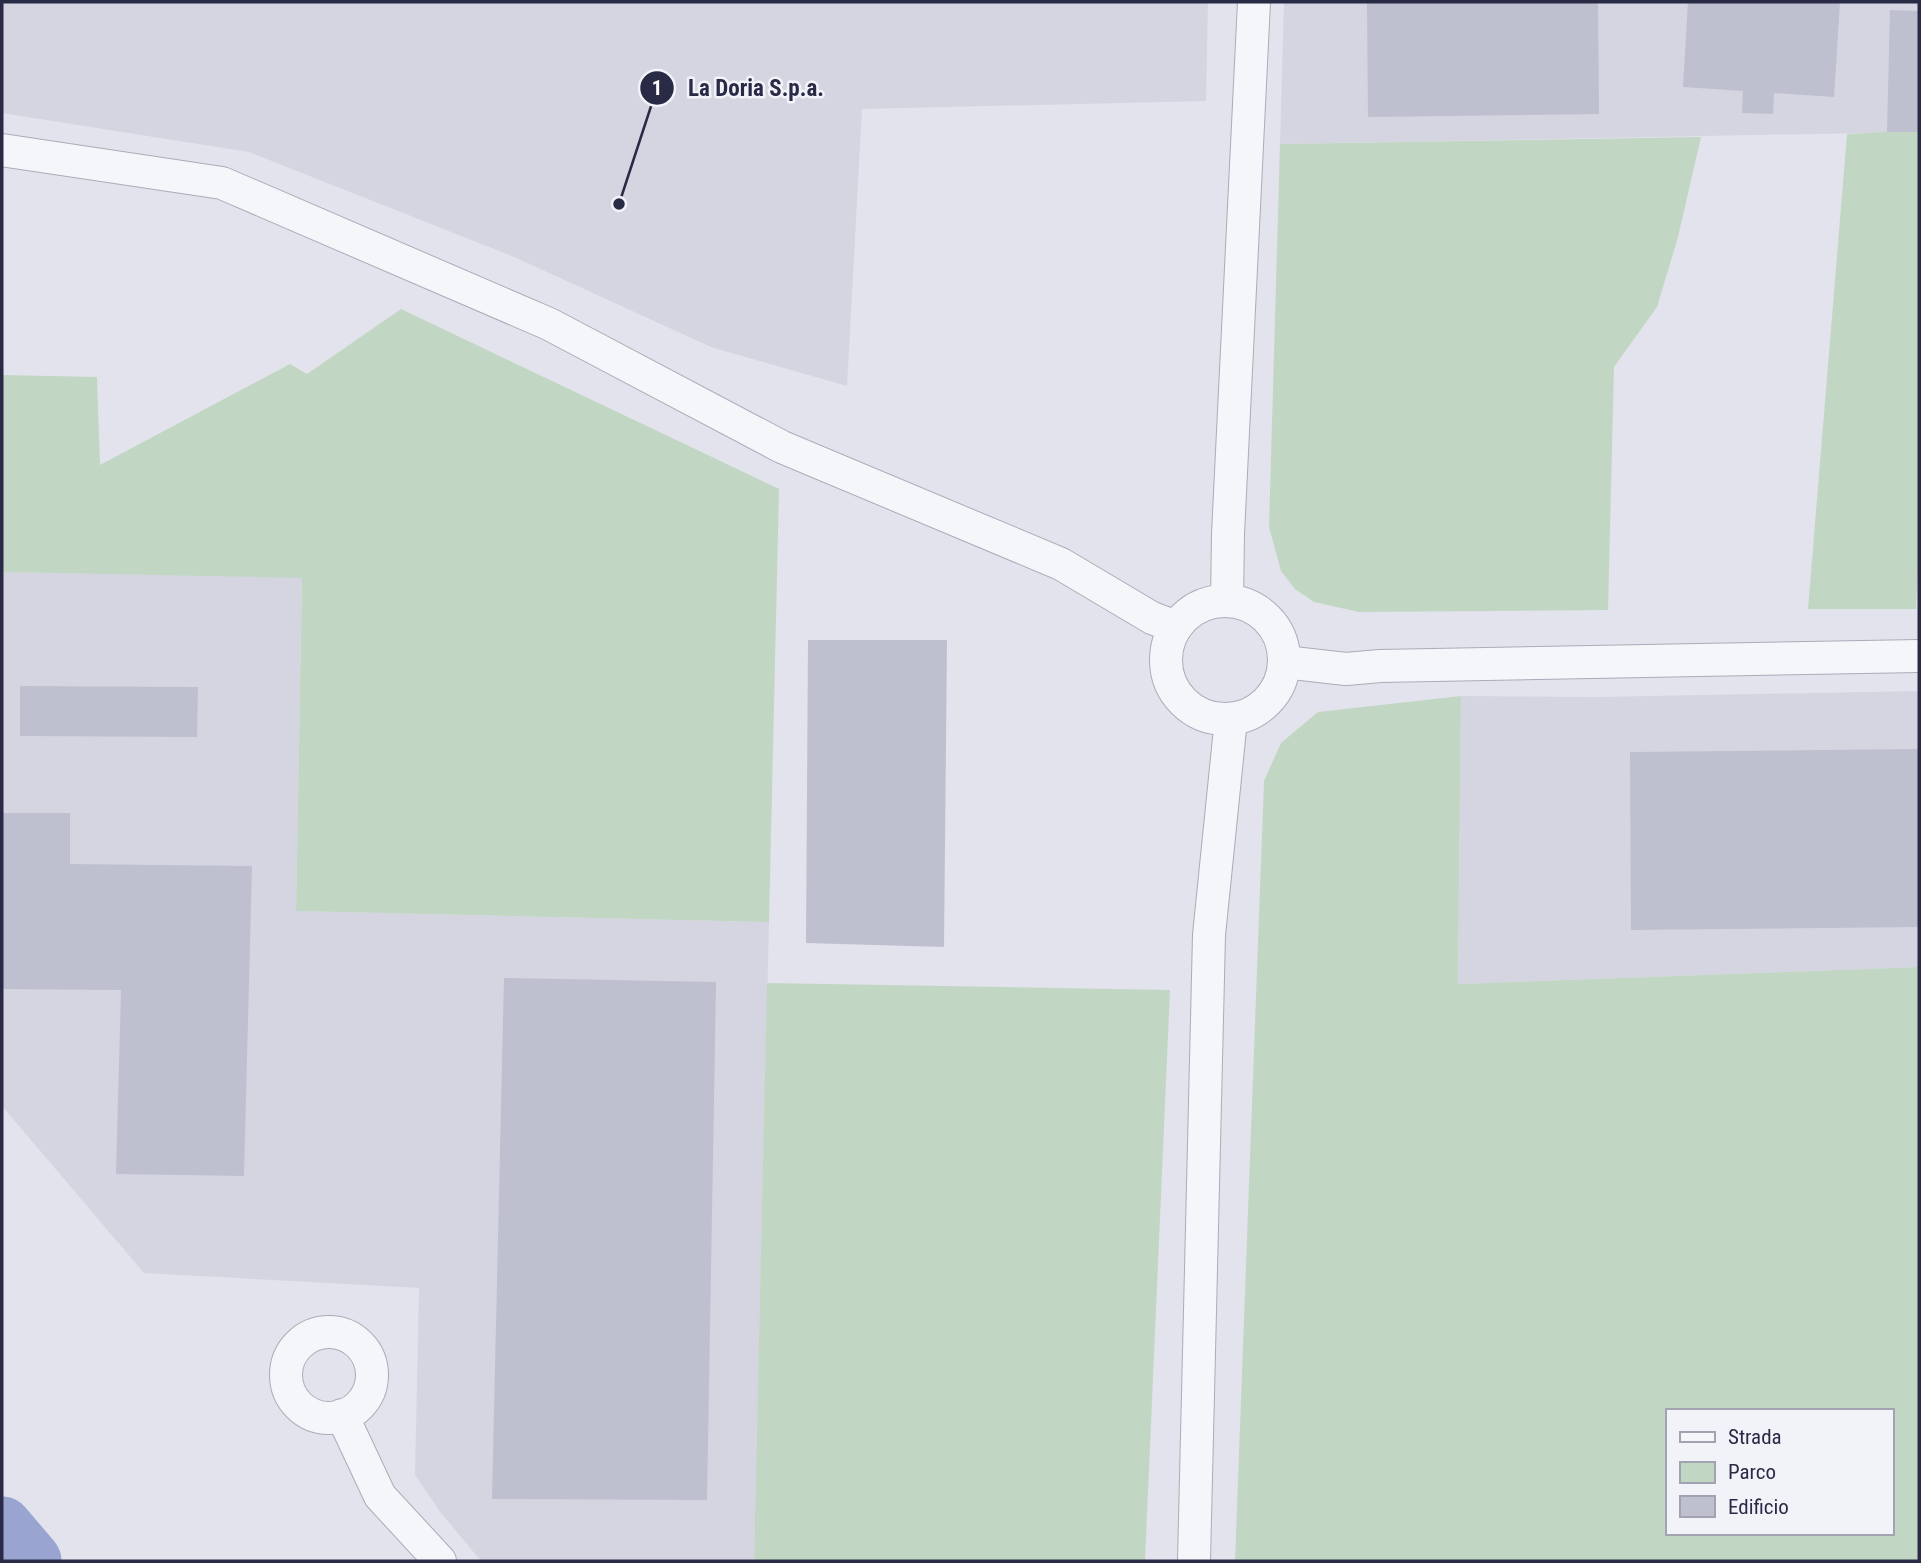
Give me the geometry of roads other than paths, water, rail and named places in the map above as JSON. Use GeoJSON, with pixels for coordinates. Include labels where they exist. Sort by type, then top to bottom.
{"type":"FeatureCollection","features":[{"type":"Feature","properties":{"kind":"street"},"geometry":{"type":"LineString","coordinates":[[1227,601],[1254,2]]}},
{"type":"Feature","properties":{"kind":"street"},"geometry":{"type":"LineString","coordinates":[[2,150],[222,183],[549,324],[782,447],[1061,564],[1152,618],[1176,627]]}},
{"type":"Feature","properties":{"kind":"street"},"geometry":{"type":"LineString","coordinates":[[1227,601],[1256,610],[1268,620],[1277,632],[1284,662],[1274,694],[1262,706],[1247,715],[1231,719],[1212,718],[1194,711],[1180,698],[1170,682],[1166,663],[1168,644],[1176,627],[1186,616],[1198,608],[1227,601]]}},
{"type":"Feature","properties":{"kind":"street"},"geometry":{"type":"LineString","coordinates":[[1284,662],[1346,669],[1919,656]]}},
{"type":"Feature","properties":{"kind":"street"},"geometry":{"type":"LineString","coordinates":[[1194,1561],[1209,935],[1231,719]]}},
{"type":"Feature","properties":{"kind":"street"},"geometry":{"type":"LineString","coordinates":[[342,1415],[380,1496],[440,1561]]}},
{"type":"Feature","properties":{"kind":"waterway"},"geometry":{"type":"LineString","coordinates":[[2,1527],[31,1561]]}},
{"type":"Feature","properties":{"kind":"place","name":"La Doria S.p.a."},"geometry":{"type":"Point","coordinates":[619,204]}}]}
